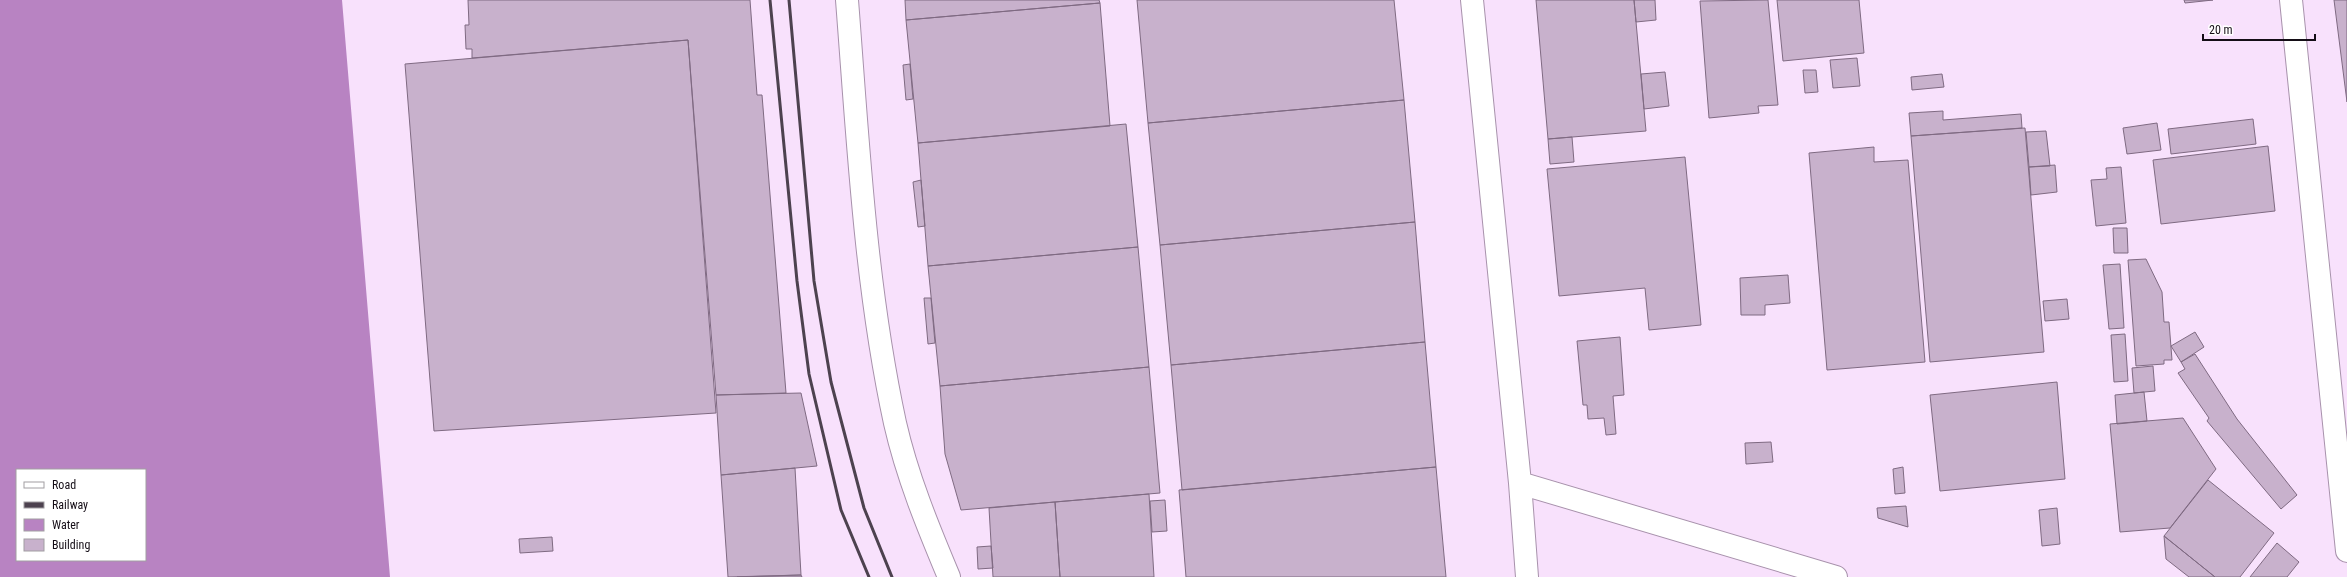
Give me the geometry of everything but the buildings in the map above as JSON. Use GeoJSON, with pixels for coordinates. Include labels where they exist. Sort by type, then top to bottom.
{"type":"FeatureCollection","features":[{"type":"Feature","properties":{"kind":"street"},"geometry":{"type":"LineString","coordinates":[[848,0],[863,208],[878,321],[892,402],[896,424],[925,520],[949,577]]}},
{"type":"Feature","properties":{"kind":"street"},"geometry":{"type":"LineString","coordinates":[[1472,0],[1520,483],[1527,577]]}},
{"type":"Feature","properties":{"kind":"street"},"geometry":{"type":"LineString","coordinates":[[2291,0],[2347,551]]}},
{"type":"Feature","properties":{"kind":"street"},"geometry":{"type":"LineString","coordinates":[[1520,483],[1836,577]]}},
{"type":"Feature","properties":{"kind":"water"},"geometry":{"type":"Polygon","coordinates":[[[0,0],[342,0],[390,577],[0,577],[0,0]]]}},
{"type":"Feature","properties":{"kind":"railway"},"geometry":{"type":"LineString","coordinates":[[770,0],[797,281],[809,374],[841,510],[869,577]]}},
{"type":"Feature","properties":{"kind":"railway"},"geometry":{"type":"LineString","coordinates":[[789,0],[814,281],[831,382],[864,508],[892,577]]}}]}
